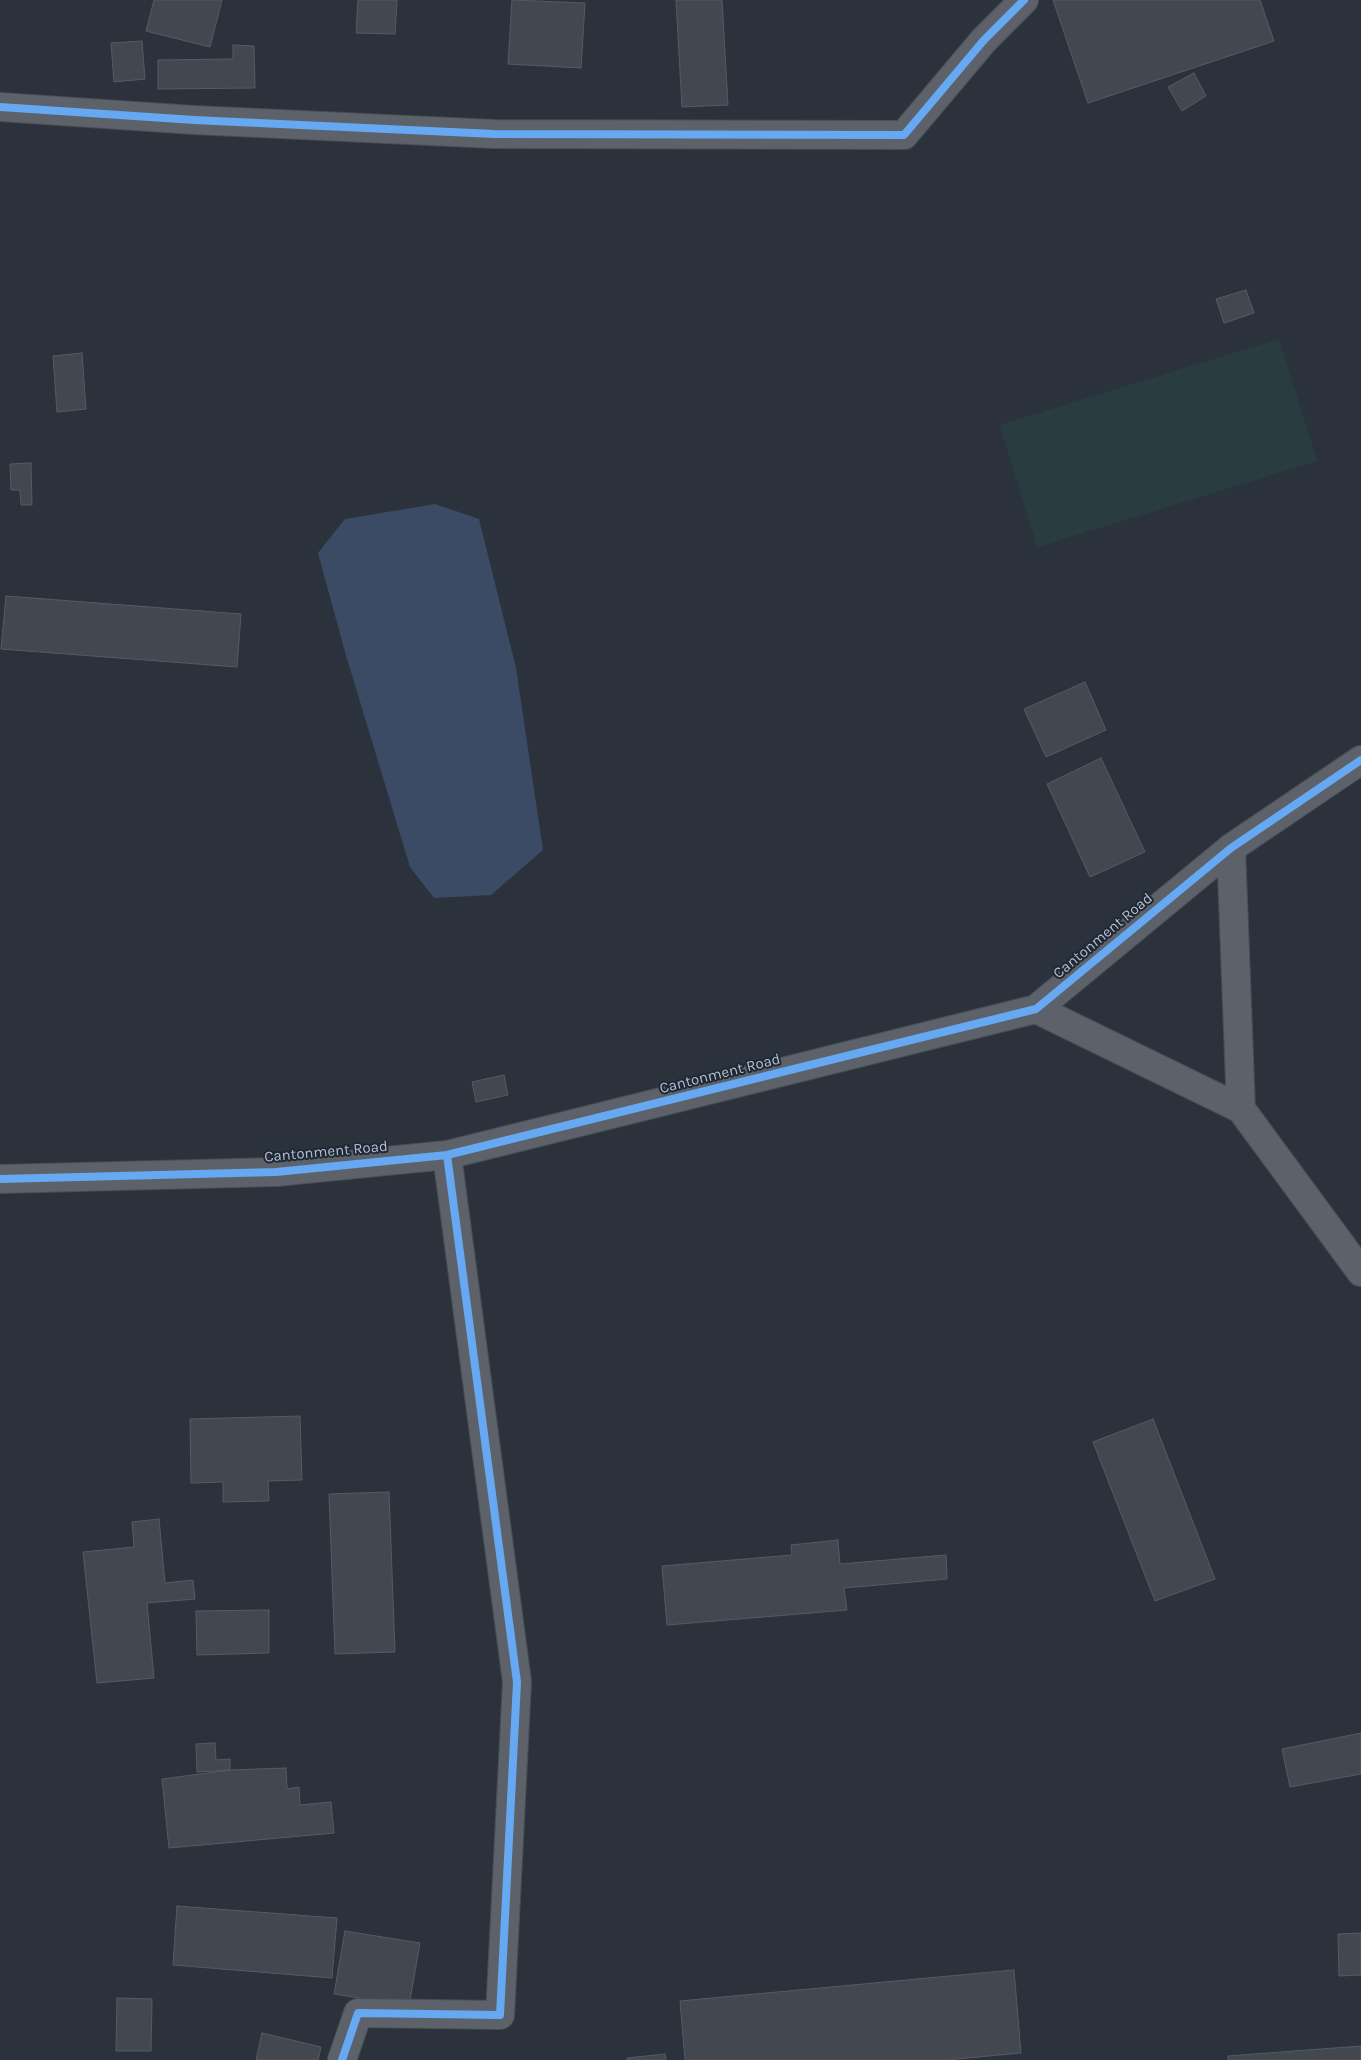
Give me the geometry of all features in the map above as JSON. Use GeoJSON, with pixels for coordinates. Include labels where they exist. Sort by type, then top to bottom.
{"type":"FeatureCollection","features":[{"type":"Feature","properties":{"kind":"street"},"geometry":{"type":"LineString","coordinates":[[0,107],[194,120],[494,134],[904,135],[984,40],[1024,0]]}},
{"type":"Feature","properties":{"kind":"street","name":"Cantonment Road"},"geometry":{"type":"LineString","coordinates":[[0,1179],[276,1172],[447,1156],[1036,1009],[1231,848],[1361,760]]}},
{"type":"Feature","properties":{"kind":"street"},"geometry":{"type":"LineString","coordinates":[[1231,848],[1241,1109]]}},
{"type":"Feature","properties":{"kind":"street"},"geometry":{"type":"LineString","coordinates":[[1036,1009],[1241,1109],[1361,1272]]}},
{"type":"Feature","properties":{"kind":"street"},"geometry":{"type":"LineString","coordinates":[[342,2060],[358,2013],[500,2015],[517,1682],[447,1156]]}},
{"type":"Feature","properties":{"kind":"green space"},"geometry":{"type":"Polygon","coordinates":[[[1279,339],[1317,461],[1037,547],[1000,425],[1279,339]]]}},
{"type":"Feature","properties":{"kind":"water"},"geometry":{"type":"Polygon","coordinates":[[[435,504],[479,519],[516,668],[543,850],[491,895],[434,898],[410,867],[345,652],[318,553],[345,519],[435,504]]]}},
{"type":"Feature","properties":{"kind":"building"},"geometry":{"type":"Polygon","coordinates":[[[154,0],[222,0],[210,47],[146,31],[154,0]]]}},
{"type":"Feature","properties":{"kind":"building"},"geometry":{"type":"Polygon","coordinates":[[[358,0],[397,0],[395,34],[356,33],[358,0]]]}},
{"type":"Feature","properties":{"kind":"building"},"geometry":{"type":"Polygon","coordinates":[[[512,0],[585,3],[581,68],[508,64],[512,0]]]}},
{"type":"Feature","properties":{"kind":"building"},"geometry":{"type":"Polygon","coordinates":[[[676,0],[722,0],[728,105],[682,107],[676,0]]]}},
{"type":"Feature","properties":{"kind":"building"},"geometry":{"type":"Polygon","coordinates":[[[1053,0],[1260,0],[1274,41],[1088,103],[1053,0]]]}},
{"type":"Feature","properties":{"kind":"building"},"geometry":{"type":"Polygon","coordinates":[[[142,41],[145,79],[114,82],[111,43],[142,41]]]}},
{"type":"Feature","properties":{"kind":"building"},"geometry":{"type":"Polygon","coordinates":[[[233,45],[254,46],[255,88],[158,89],[158,60],[233,59],[233,45]]]}},
{"type":"Feature","properties":{"kind":"building"},"geometry":{"type":"Polygon","coordinates":[[[1194,73],[1206,96],[1182,111],[1168,87],[1194,73]]]}},
{"type":"Feature","properties":{"kind":"building"},"geometry":{"type":"Polygon","coordinates":[[[1246,290],[1254,313],[1224,323],[1216,299],[1246,290]]]}},
{"type":"Feature","properties":{"kind":"building"},"geometry":{"type":"Polygon","coordinates":[[[82,353],[86,409],[57,412],[53,356],[82,353]]]}},
{"type":"Feature","properties":{"kind":"building"},"geometry":{"type":"Polygon","coordinates":[[[31,463],[32,505],[21,505],[20,490],[11,490],[10,464],[31,463]]]}},
{"type":"Feature","properties":{"kind":"building"},"geometry":{"type":"Polygon","coordinates":[[[6,596],[241,614],[237,667],[1,649],[6,596]]]}},
{"type":"Feature","properties":{"kind":"building"},"geometry":{"type":"Polygon","coordinates":[[[1085,682],[1106,730],[1046,757],[1024,709],[1085,682]]]}},
{"type":"Feature","properties":{"kind":"building"},"geometry":{"type":"Polygon","coordinates":[[[1101,758],[1145,852],[1090,877],[1047,784],[1101,758]]]}},
{"type":"Feature","properties":{"kind":"building"},"geometry":{"type":"Polygon","coordinates":[[[504,1075],[508,1095],[476,1102],[472,1082],[504,1075]]]}},
{"type":"Feature","properties":{"kind":"building"},"geometry":{"type":"Polygon","coordinates":[[[300,1416],[302,1480],[268,1481],[269,1501],[223,1502],[223,1482],[191,1483],[190,1419],[300,1416]]]}},
{"type":"Feature","properties":{"kind":"building"},"geometry":{"type":"Polygon","coordinates":[[[1153,1419],[1215,1579],[1155,1601],[1093,1442],[1153,1419]]]}},
{"type":"Feature","properties":{"kind":"building"},"geometry":{"type":"Polygon","coordinates":[[[389,1492],[395,1652],[335,1654],[329,1494],[389,1492]]]}},
{"type":"Feature","properties":{"kind":"building"},"geometry":{"type":"Polygon","coordinates":[[[159,1519],[165,1583],[193,1580],[195,1599],[147,1603],[154,1678],[97,1683],[83,1552],[134,1547],[132,1522],[159,1519]]]}},
{"type":"Feature","properties":{"kind":"building"},"geometry":{"type":"Polygon","coordinates":[[[838,1540],[840,1564],[946,1555],[947,1579],[844,1588],[847,1610],[667,1625],[662,1566],[792,1555],[791,1545],[838,1540]]]}},
{"type":"Feature","properties":{"kind":"building"},"geometry":{"type":"Polygon","coordinates":[[[269,1610],[269,1653],[197,1655],[196,1611],[269,1610]]]}},
{"type":"Feature","properties":{"kind":"building"},"geometry":{"type":"Polygon","coordinates":[[[1361,1733],[1361,1774],[1290,1787],[1282,1749],[1361,1733]]]}},
{"type":"Feature","properties":{"kind":"building"},"geometry":{"type":"Polygon","coordinates":[[[215,1743],[216,1760],[230,1759],[230,1770],[197,1772],[196,1744],[215,1743]]]}},
{"type":"Feature","properties":{"kind":"building"},"geometry":{"type":"Polygon","coordinates":[[[286,1768],[287,1789],[299,1787],[300,1805],[331,1802],[334,1833],[169,1848],[162,1779],[230,1770],[286,1768]]]}},
{"type":"Feature","properties":{"kind":"building"},"geometry":{"type":"Polygon","coordinates":[[[177,1906],[337,1918],[332,1978],[173,1965],[177,1906]]]}},
{"type":"Feature","properties":{"kind":"building"},"geometry":{"type":"Polygon","coordinates":[[[345,1931],[420,1943],[409,2006],[334,1994],[345,1931]]]}},
{"type":"Feature","properties":{"kind":"building"},"geometry":{"type":"Polygon","coordinates":[[[1361,1933],[1361,1975],[1339,1976],[1338,1934],[1361,1933]]]}},
{"type":"Feature","properties":{"kind":"building"},"geometry":{"type":"Polygon","coordinates":[[[1014,1970],[1021,2053],[946,2060],[685,2060],[680,2001],[1014,1970]]]}},
{"type":"Feature","properties":{"kind":"building"},"geometry":{"type":"Polygon","coordinates":[[[117,1998],[152,1999],[151,2051],[116,2051],[117,1998]]]}},
{"type":"Feature","properties":{"kind":"building"},"geometry":{"type":"Polygon","coordinates":[[[262,2033],[321,2047],[318,2060],[256,2060],[262,2033]]]}},
{"type":"Feature","properties":{"kind":"building"},"geometry":{"type":"Polygon","coordinates":[[[1361,2046],[1361,2060],[1228,2060],[1228,2056],[1361,2046]]]}},
{"type":"Feature","properties":{"kind":"building"},"geometry":{"type":"Polygon","coordinates":[[[665,2054],[666,2060],[627,2060],[627,2058],[665,2054]]]}},
{"type":"Feature","properties":{"kind":"cycle path"},"geometry":{"type":"LineString","coordinates":[[0,107],[194,120],[494,134],[904,135],[984,40],[1024,0]]}},
{"type":"Feature","properties":{"kind":"cycle path"},"geometry":{"type":"LineString","coordinates":[[0,1179],[276,1172],[447,1155],[1036,1009],[1231,848],[1361,760]]}},
{"type":"Feature","properties":{"kind":"cycle path"},"geometry":{"type":"LineString","coordinates":[[342,2060],[358,2013],[500,2015],[517,1682],[447,1155]]}}]}
